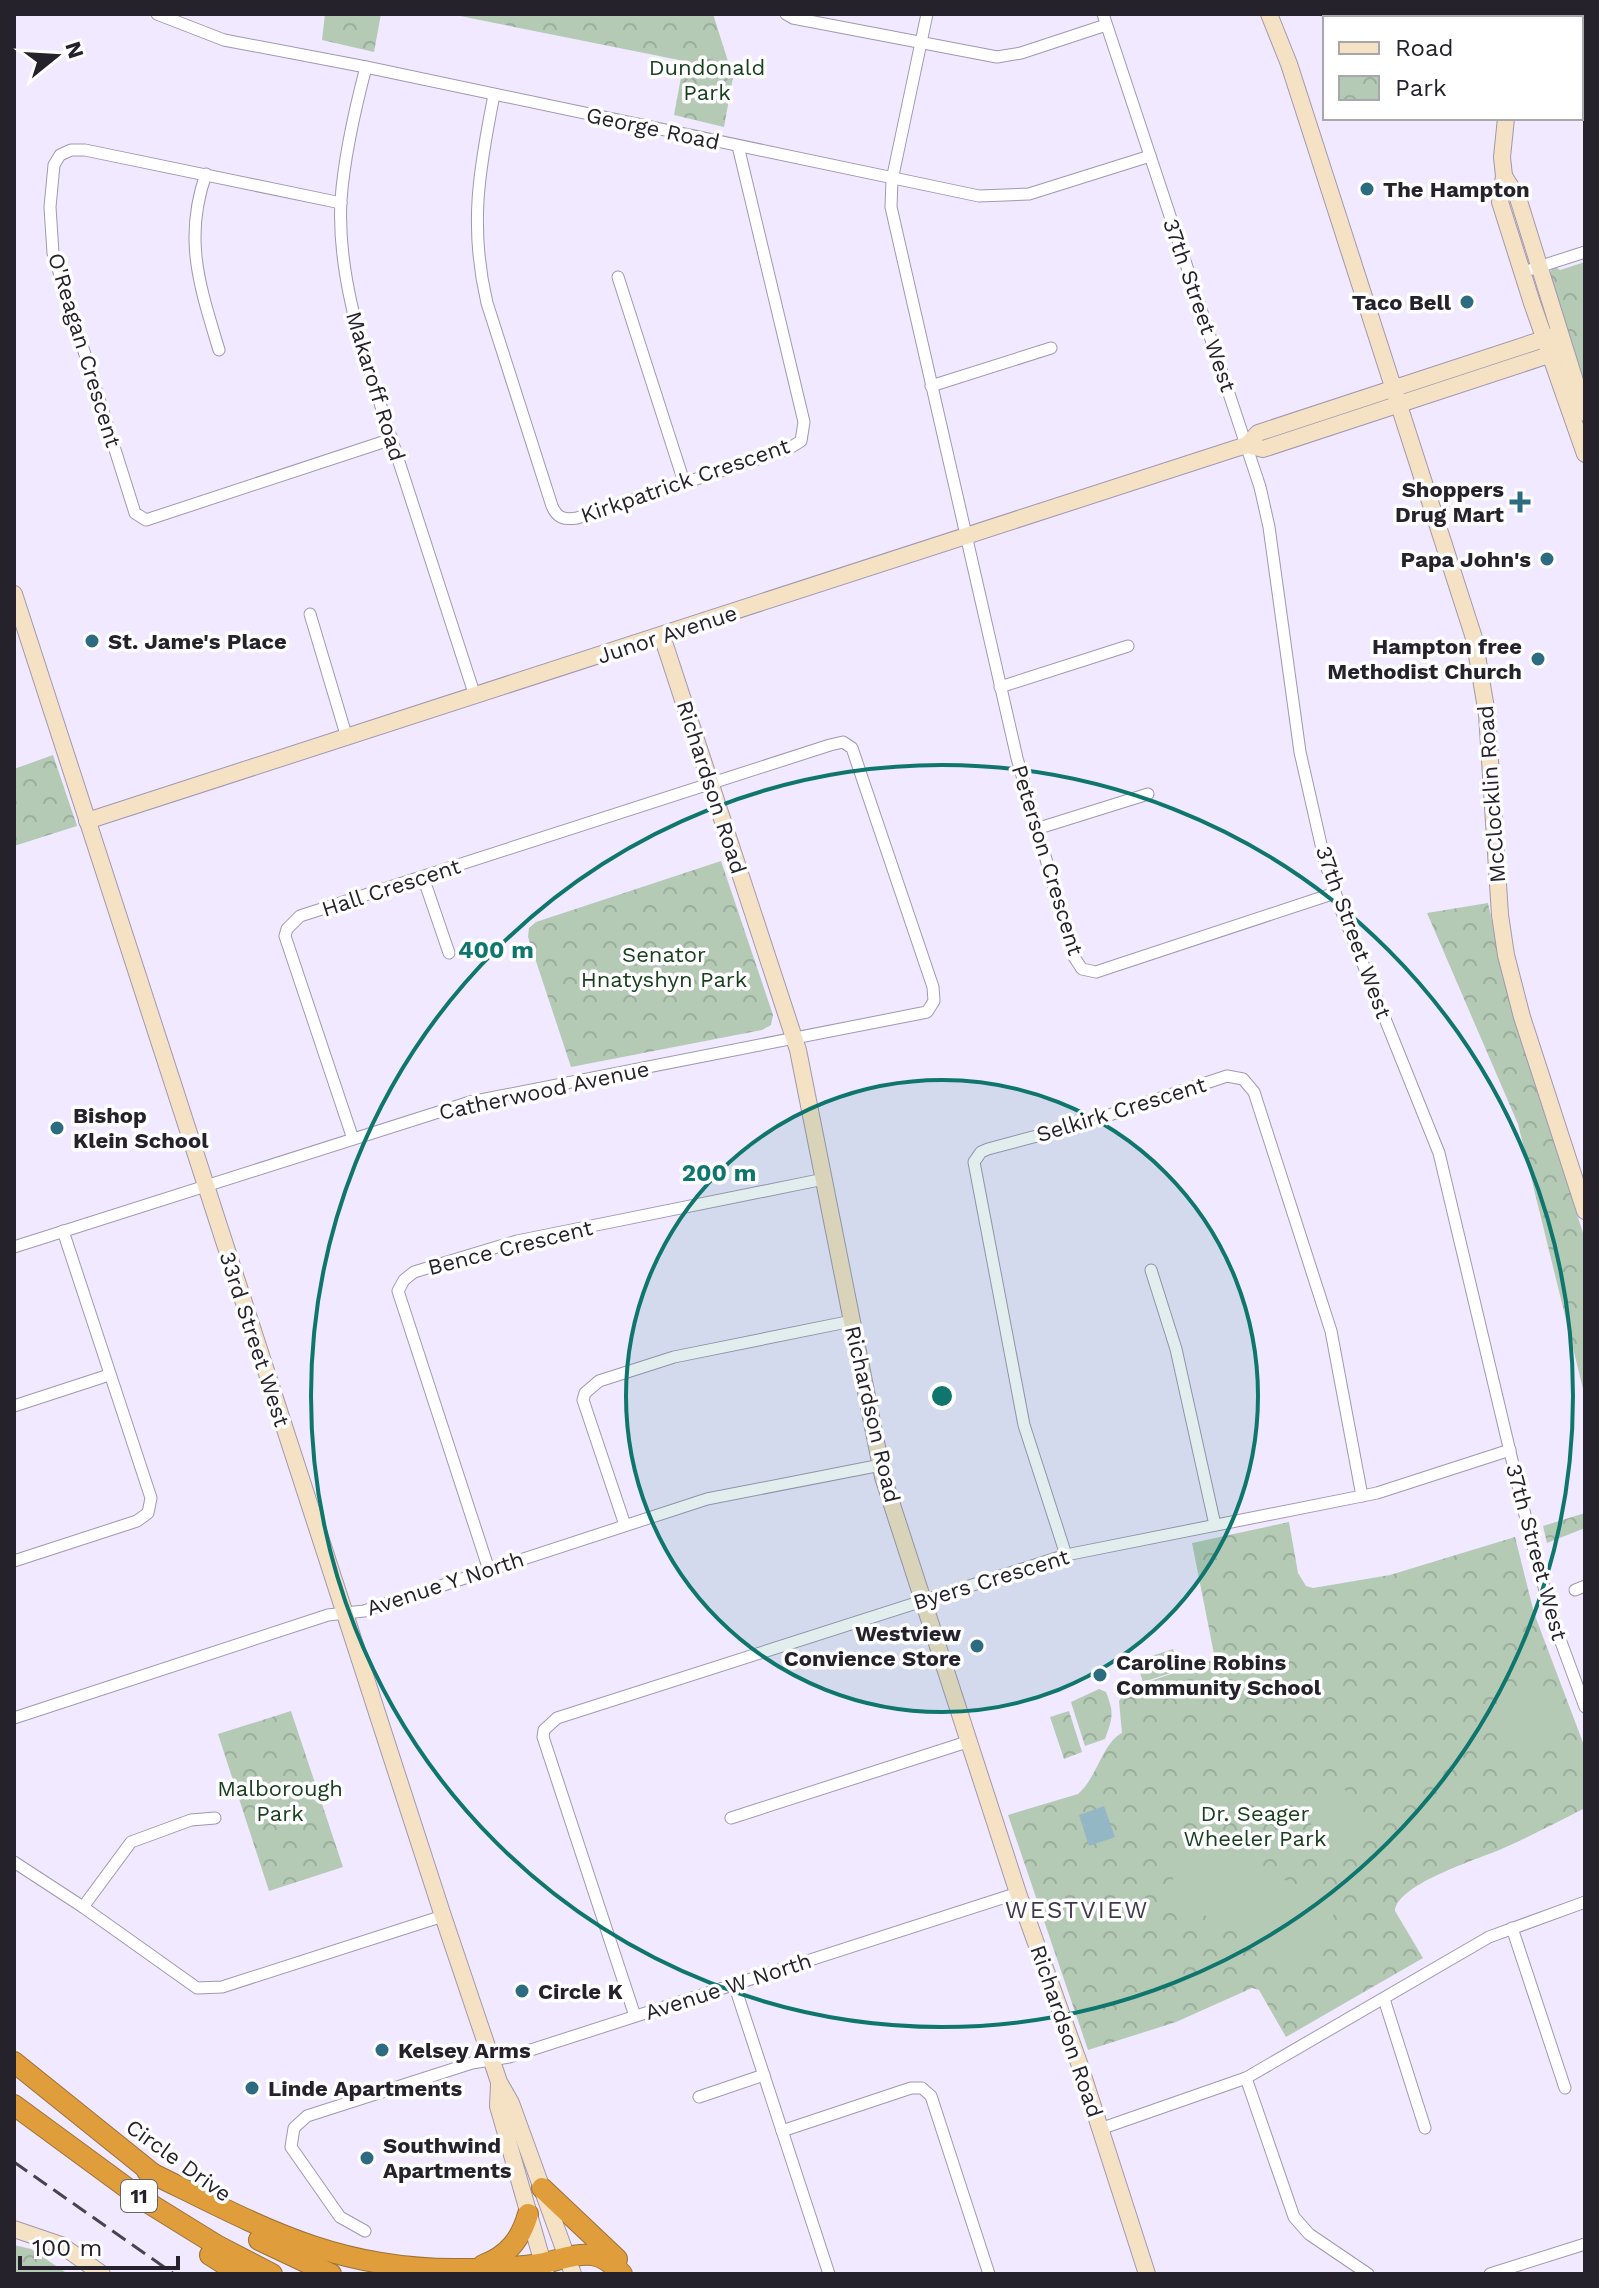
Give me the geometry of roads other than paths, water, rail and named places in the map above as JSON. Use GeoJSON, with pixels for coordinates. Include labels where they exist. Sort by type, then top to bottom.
{"type":"FeatureCollection","features":[{"type":"Feature","properties":{"kind":"highway","name":"Circle Drive"},"geometry":{"type":"LineString","coordinates":[[14,2062],[147,2171],[221,2220],[331,2274]]}},
{"type":"Feature","properties":{"kind":"highway"},"geometry":{"type":"LineString","coordinates":[[14,2107],[122,2198],[240,2274]]}},
{"type":"Feature","properties":{"kind":"highway","name":"11"},"geometry":{"type":"LineString","coordinates":[[14,2107],[142,2199],[218,2246],[272,2274]]}},
{"type":"Feature","properties":{"kind":"highway"},"geometry":{"type":"LineString","coordinates":[[147,2171],[281,2236],[322,2251],[384,2265],[545,2269],[571,2266],[595,2255],[611,2263],[622,2274]]}},
{"type":"Feature","properties":{"kind":"highway"},"geometry":{"type":"LineString","coordinates":[[542,2188],[630,2274]]}},
{"type":"Feature","properties":{"kind":"highway"},"geometry":{"type":"LineString","coordinates":[[459,2269],[486,2264],[503,2255],[521,2235],[528,2214]]}},
{"type":"Feature","properties":{"kind":"street","name":"George Road"},"geometry":{"type":"LineString","coordinates":[[157,14],[224,40],[979,196],[1013,196],[1051,188],[1150,156]]}},
{"type":"Feature","properties":{"kind":"street"},"geometry":{"type":"LineString","coordinates":[[786,14],[793,18],[984,56],[1009,56],[1104,19]]}},
{"type":"Feature","properties":{"kind":"street","name":"Peterson Crescent"},"geometry":{"type":"LineString","coordinates":[[927,14],[892,180],[891,207],[1000,687],[1036,829],[1074,957],[1087,972],[1096,972],[1335,893]]}},
{"type":"Feature","properties":{"kind":"street","name":"McClocklin Road"},"geometry":{"type":"LineString","coordinates":[[1269,14],[1289,64],[1474,638],[1487,714],[1500,915],[1508,965],[1585,1211]]}},
{"type":"Feature","properties":{"kind":"street","name":"37th Street West"},"geometry":{"type":"LineString","coordinates":[[1104,19],[1247,445],[1269,527],[1306,784],[1335,893],[1439,1153],[1554,1623],[1585,1707]]}},
{"type":"Feature","properties":{"kind":"street","name":"Makaroff Road"},"geometry":{"type":"LineString","coordinates":[[366,67],[341,203],[350,299],[363,351],[475,696]]}},
{"type":"Feature","properties":{"kind":"street","name":"Kirkpatrick Crescent"},"geometry":{"type":"LineString","coordinates":[[494,95],[475,214],[480,272],[487,303],[556,515],[562,518],[577,518],[796,446],[801,441],[804,422],[738,146]]}},
{"type":"Feature","properties":{"kind":"street"},"geometry":{"type":"LineString","coordinates":[[1506,120],[1502,157],[1504,176],[1518,198],[1531,270],[1581,418],[1585,454]]}},
{"type":"Feature","properties":{"kind":"street","name":"O'Reagan Crescent"},"geometry":{"type":"LineString","coordinates":[[341,203],[85,150],[71,150],[60,155],[54,165],[50,207],[53,253],[135,513],[146,520],[392,439]]}},
{"type":"Feature","properties":{"kind":"street"},"geometry":{"type":"LineString","coordinates":[[206,174],[196,209],[194,245],[200,287],[219,350]]}},
{"type":"Feature","properties":{"kind":"street"},"geometry":{"type":"LineString","coordinates":[[1531,270],[1585,252]]}},
{"type":"Feature","properties":{"kind":"street"},"geometry":{"type":"LineString","coordinates":[[618,277],[684,482]]}},
{"type":"Feature","properties":{"kind":"street","name":"Junor Avenue"},"geometry":{"type":"LineString","coordinates":[[87,821],[1247,445],[1263,449],[1396,396],[1555,345]]}},
{"type":"Feature","properties":{"kind":"street"},"geometry":{"type":"LineString","coordinates":[[931,386],[1051,348]]}},
{"type":"Feature","properties":{"kind":"street","name":"33rd Street West"},"geometry":{"type":"LineString","coordinates":[[14,594],[443,1916],[499,2082],[511,2103],[571,2266]]}},
{"type":"Feature","properties":{"kind":"street"},"geometry":{"type":"LineString","coordinates":[[310,614],[347,738]]}},
{"type":"Feature","properties":{"kind":"street","name":"Richardson Road"},"geometry":{"type":"LineString","coordinates":[[662,636],[794,1038],[881,1465],[1018,1893],[1147,2274]]}},
{"type":"Feature","properties":{"kind":"street"},"geometry":{"type":"LineString","coordinates":[[1000,687],[1128,646]]}},
{"type":"Feature","properties":{"kind":"street","name":"Hall Crescent"},"geometry":{"type":"LineString","coordinates":[[353,1139],[285,936],[287,929],[300,916],[843,742],[852,748],[933,987],[934,1001],[927,1012],[919,1015],[794,1038]]}},
{"type":"Feature","properties":{"kind":"street"},"geometry":{"type":"LineString","coordinates":[[1036,829],[1148,794]]}},
{"type":"Feature","properties":{"kind":"street"},"geometry":{"type":"LineString","coordinates":[[423,877],[449,953]]}},
{"type":"Feature","properties":{"kind":"street","name":"Catherwood Avenue"},"geometry":{"type":"LineString","coordinates":[[14,1247],[483,1099],[794,1038]]}},
{"type":"Feature","properties":{"kind":"street","name":"Selkirk Crescent"},"geometry":{"type":"LineString","coordinates":[[1066,1555],[1024,1425],[974,1162],[981,1152],[988,1149],[1082,1124],[1227,1076],[1243,1079],[1254,1092],[1325,1309],[1362,1496]]}},
{"type":"Feature","properties":{"kind":"street","name":"Bence Crescent"},"geometry":{"type":"LineString","coordinates":[[489,1570],[398,1291],[404,1280],[414,1272],[517,1241],[824,1179]]}},
{"type":"Feature","properties":{"kind":"street"},"geometry":{"type":"LineString","coordinates":[[14,1561],[137,1521],[148,1513],[151,1498],[63,1231]]}},
{"type":"Feature","properties":{"kind":"street"},"geometry":{"type":"LineString","coordinates":[[1151,1270],[1176,1349],[1215,1525]]}},
{"type":"Feature","properties":{"kind":"street"},"geometry":{"type":"LineString","coordinates":[[625,1525],[583,1400],[590,1388],[599,1381],[674,1357],[852,1321]]}},
{"type":"Feature","properties":{"kind":"street"},"geometry":{"type":"LineString","coordinates":[[14,1406],[109,1375]]}},
{"type":"Feature","properties":{"kind":"street","name":"Byers Crescent"},"geometry":{"type":"LineString","coordinates":[[635,2016],[543,1737],[544,1730],[557,1718],[1066,1555],[1386,1491],[1510,1450]]}},
{"type":"Feature","properties":{"kind":"street","name":"Avenue Y North"},"geometry":{"type":"LineString","coordinates":[[14,1718],[328,1615],[364,1611],[719,1496],[881,1465]]}},
{"type":"Feature","properties":{"kind":"street"},"geometry":{"type":"LineString","coordinates":[[731,1818],[970,1741]]}},
{"type":"Feature","properties":{"kind":"street"},"geometry":{"type":"LineString","coordinates":[[83,1907],[131,1842],[191,1820],[215,1818]]}},
{"type":"Feature","properties":{"kind":"street"},"geometry":{"type":"LineString","coordinates":[[14,1862],[197,1988],[222,1987],[443,1916]]}},
{"type":"Feature","properties":{"kind":"street","name":"Avenue W North"},"geometry":{"type":"LineString","coordinates":[[365,2231],[340,2217],[291,2147],[294,2128],[307,2116],[416,2080],[512,2056],[1018,1893]]}},
{"type":"Feature","properties":{"kind":"street"},"geometry":{"type":"LineString","coordinates":[[1100,2129],[1246,2078],[1489,1937],[1585,1902]]}},
{"type":"Feature","properties":{"kind":"street"},"geometry":{"type":"LineString","coordinates":[[1512,1928],[1565,2088]]}},
{"type":"Feature","properties":{"kind":"street"},"geometry":{"type":"LineString","coordinates":[[734,1984],[829,2274]]}},
{"type":"Feature","properties":{"kind":"street"},"geometry":{"type":"LineString","coordinates":[[1384,1999],[1425,2128]]}},
{"type":"Feature","properties":{"kind":"street"},"geometry":{"type":"LineString","coordinates":[[699,2097],[764,2075]]}},
{"type":"Feature","properties":{"kind":"street"},"geometry":{"type":"LineString","coordinates":[[1246,2078],[1294,2217],[1309,2234],[1368,2274]]}},
{"type":"Feature","properties":{"kind":"street","name":"33rd Street West"},"geometry":{"type":"LineString","coordinates":[[499,2082],[498,2106],[545,2269]]}},
{"type":"Feature","properties":{"kind":"street"},"geometry":{"type":"LineString","coordinates":[[782,2131],[911,2088],[927,2091],[989,2274]]}},
{"type":"Feature","properties":{"kind":"street"},"geometry":{"type":"LineString","coordinates":[[14,2229],[61,2245],[102,2274]]}},
{"type":"Feature","properties":{"kind":"street"},"geometry":{"type":"LineString","coordinates":[[1490,2274],[1585,2244]]}},
{"type":"Feature","properties":{"kind":"water"},"geometry":{"type":"Polygon","coordinates":[[[1104,1806],[1115,1837],[1089,1846],[1079,1815],[1104,1806]]]}},
{"type":"Feature","properties":{"kind":"railway"},"geometry":{"type":"LineString","coordinates":[[14,2162],[174,2274]]}},
{"type":"Feature","properties":{"kind":"place","name":"The Hampton"},"geometry":{"type":"Point","coordinates":[1367,189]}},
{"type":"Feature","properties":{"kind":"place","name":"Taco Bell"},"geometry":{"type":"Point","coordinates":[1467,302]}},
{"type":"Feature","properties":{"kind":"place","name":"Shoppers Drug Mart"},"geometry":{"type":"Point","coordinates":[1520,502]}},
{"type":"Feature","properties":{"kind":"place","name":"Papa John's"},"geometry":{"type":"Point","coordinates":[1547,559]}},
{"type":"Feature","properties":{"kind":"place","name":"St. Jame's Place"},"geometry":{"type":"Point","coordinates":[92,641]}},
{"type":"Feature","properties":{"kind":"place","name":"Hampton free Methodist Church"},"geometry":{"type":"Point","coordinates":[1538,659]}},
{"type":"Feature","properties":{"kind":"place","name":"Bishop Klein School"},"geometry":{"type":"Point","coordinates":[57,1128]}},
{"type":"Feature","properties":{"kind":"place","name":"Westview Convience Store"},"geometry":{"type":"Point","coordinates":[977,1646]}},
{"type":"Feature","properties":{"kind":"place","name":"Caroline Robins Community School"},"geometry":{"type":"Point","coordinates":[1100,1675]}},
{"type":"Feature","properties":{"kind":"place","name":"Circle K"},"geometry":{"type":"Point","coordinates":[522,1991]}},
{"type":"Feature","properties":{"kind":"place","name":"Kelsey Arms"},"geometry":{"type":"Point","coordinates":[382,2050]}},
{"type":"Feature","properties":{"kind":"place","name":"Linde Apartments"},"geometry":{"type":"Point","coordinates":[252,2088]}},
{"type":"Feature","properties":{"kind":"place","name":"Southwind Apartments"},"geometry":{"type":"Point","coordinates":[367,2158]}},
{"type":"Feature","properties":{"kind":"district","name":"WESTVIEW"},"geometry":{"type":"Point","coordinates":[1077,1910]}},
{"type":"Feature","properties":{"kind":"park label","name":"Dundonald Park"},"geometry":{"type":"Point","coordinates":[707,80]}},
{"type":"Feature","properties":{"kind":"park label","name":"Senator Hnatyshyn Park"},"geometry":{"type":"Point","coordinates":[664,966]}},
{"type":"Feature","properties":{"kind":"park label","name":"Malborough Park"},"geometry":{"type":"Point","coordinates":[280,1800]}},
{"type":"Feature","properties":{"kind":"park label","name":"Dr. Seager Wheeler Park"},"geometry":{"type":"Point","coordinates":[1255,1826]}}]}
